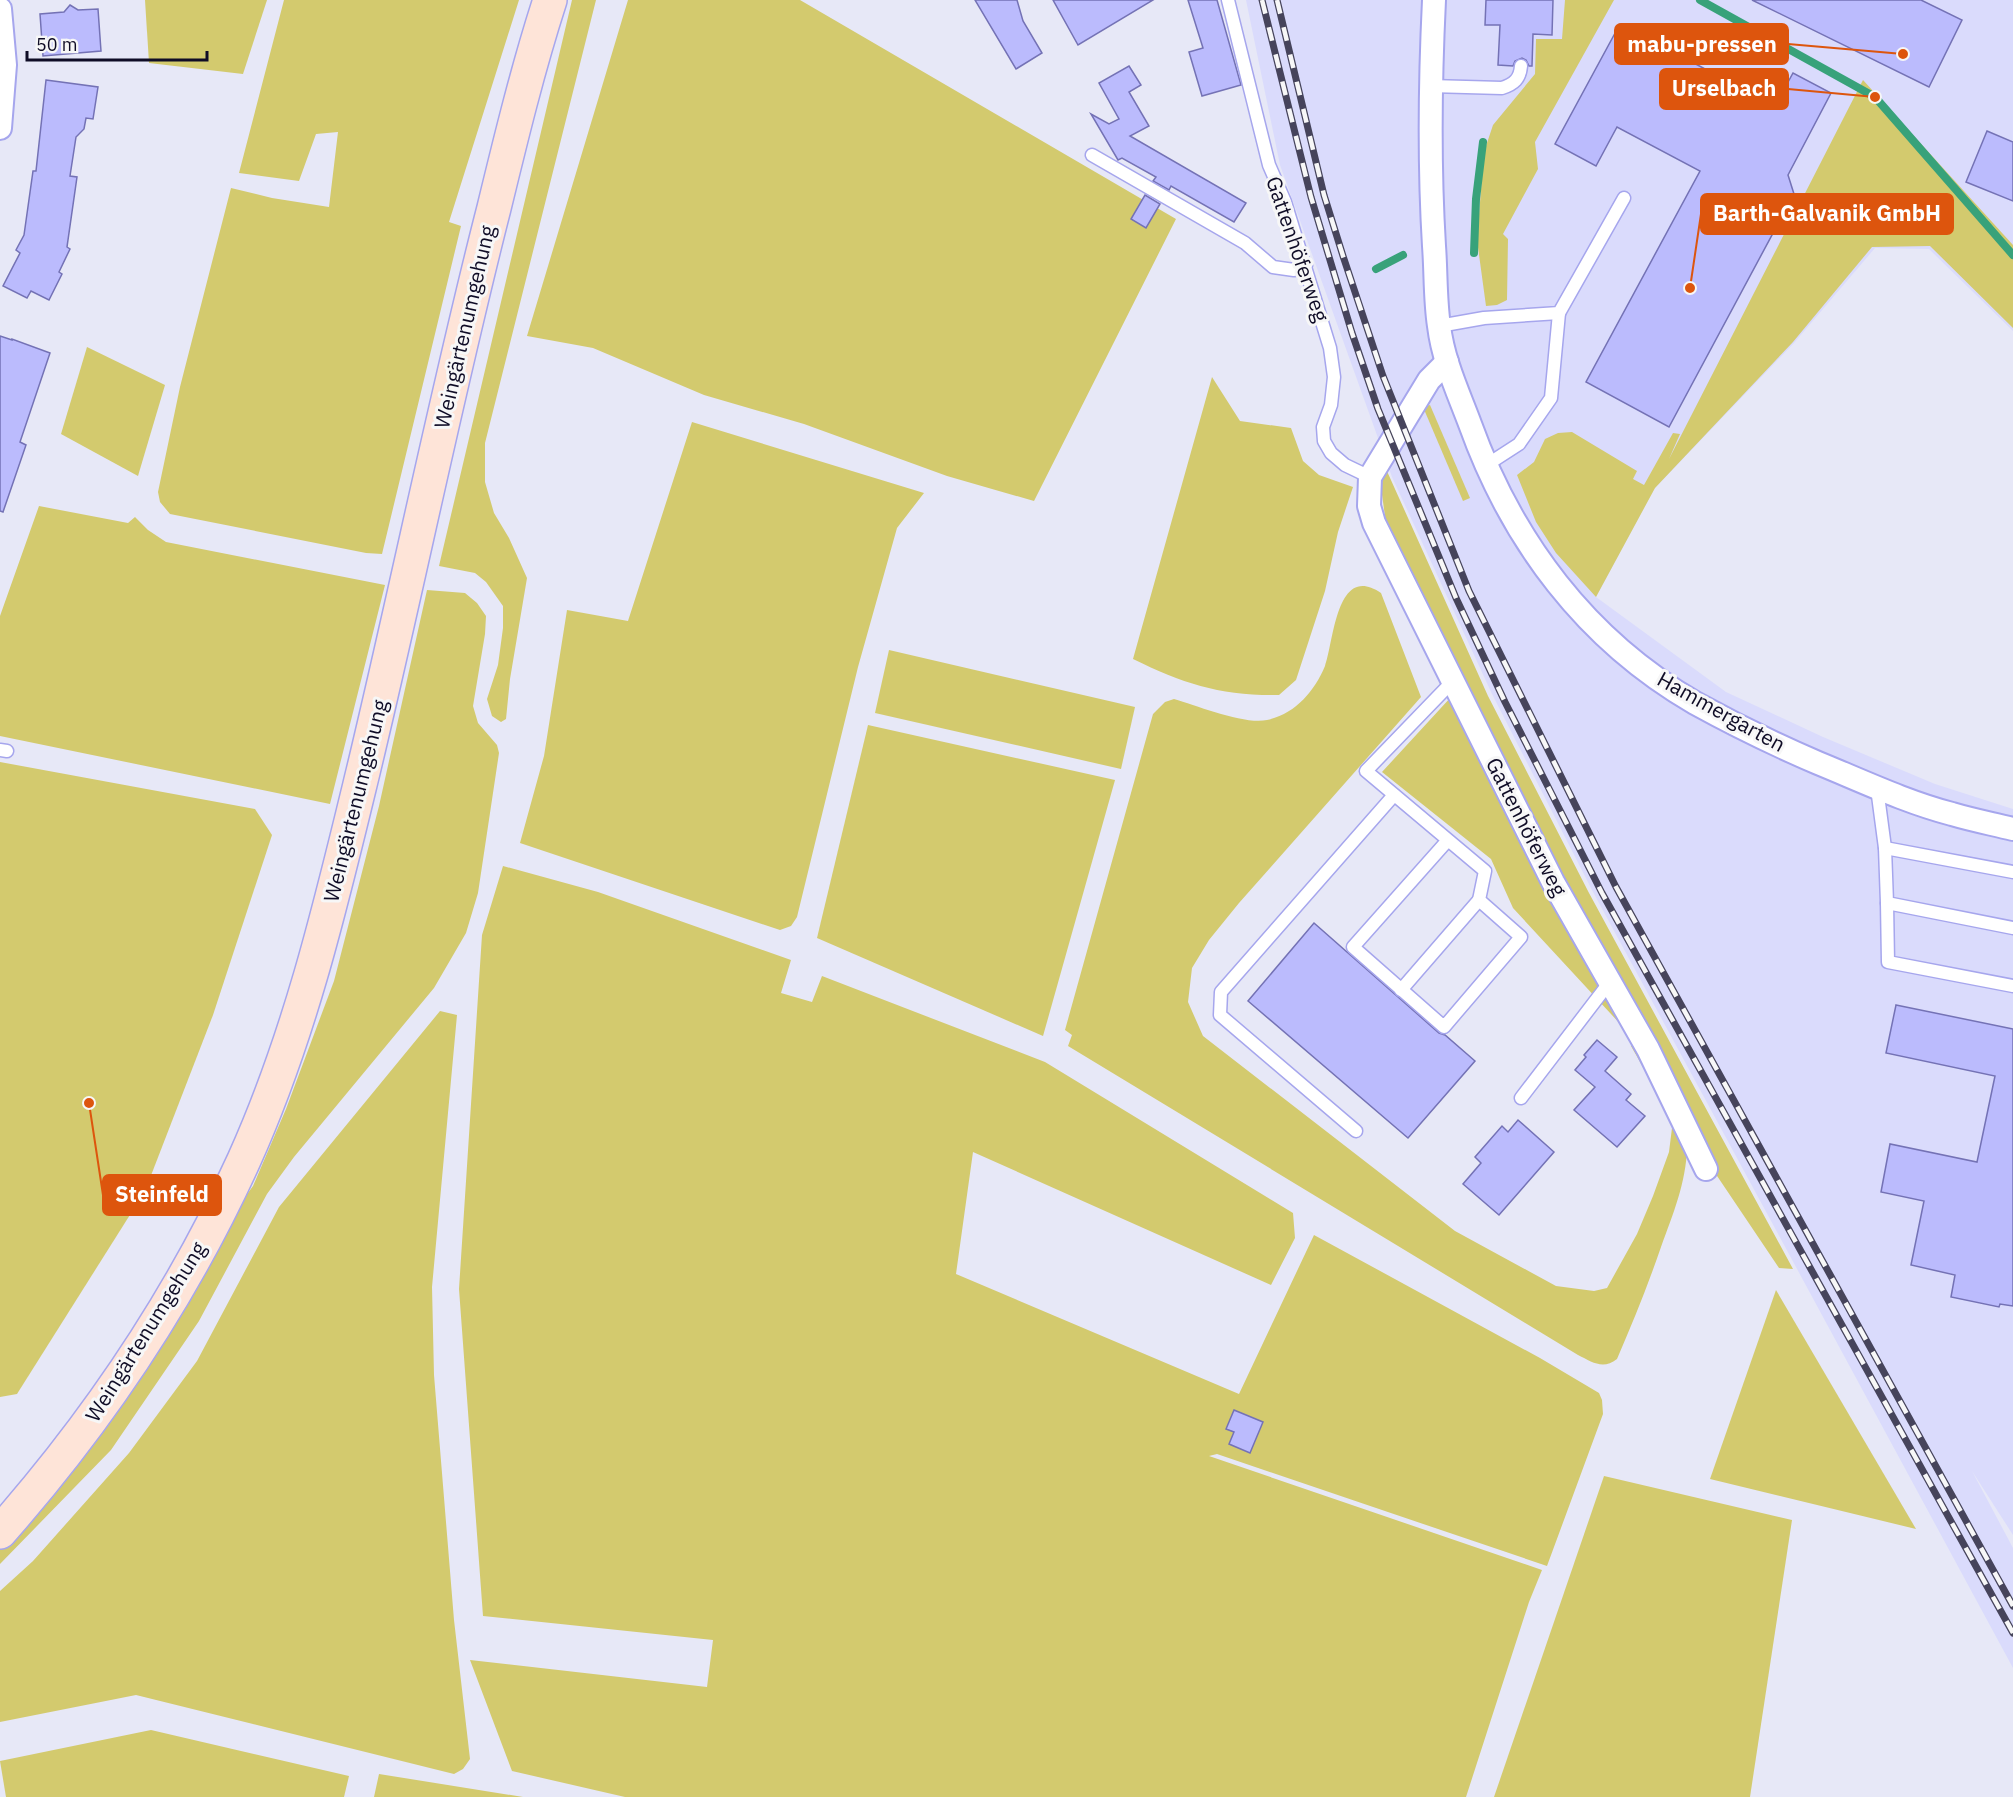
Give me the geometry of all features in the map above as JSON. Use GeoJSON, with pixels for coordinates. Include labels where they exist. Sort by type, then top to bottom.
{"type":"FeatureCollection","features":[{"type":"Feature","properties":{"kind":"main road","name":"Weingärtenumgehung"},"geometry":{"type":"LineString","coordinates":[[0,1533],[62,1460],[96,1414],[165,1310],[215,1220],[244,1158],[287,1053],[324,933],[394,643],[458,351],[533,51],[550,0]]}},
{"type":"Feature","properties":{"kind":"street"},"geometry":{"type":"LineString","coordinates":[[1434,0],[1430,86],[1431,198],[1438,326],[1447,362]]}},
{"type":"Feature","properties":{"kind":"street"},"geometry":{"type":"LineString","coordinates":[[0,9],[5,65],[0,128]]}},
{"type":"Feature","properties":{"kind":"street","name":"Gattenhöferweg"},"geometry":{"type":"LineString","coordinates":[[1447,362],[1429,380],[1370,477],[1369,506],[1374,524],[1552,882],[1648,1050],[1706,1169]]}},
{"type":"Feature","properties":{"kind":"street","name":"Hammergarten"},"geometry":{"type":"LineString","coordinates":[[1447,362],[1485,465],[1504,505],[1526,541],[1567,596],[1606,637],[1629,656],[1694,702],[1772,743],[1877,788],[1950,814],[2013,829]]}},
{"type":"Feature","properties":{"kind":"lane","name":"Gattenhöferweg"},"geometry":{"type":"LineString","coordinates":[[1228,0],[1269,165],[1285,202],[1330,348],[1334,377],[1330,405],[1323,427],[1324,441],[1331,453],[1345,465],[1370,477]]}},
{"type":"Feature","properties":{"kind":"lane"},"geometry":{"type":"LineString","coordinates":[[1430,86],[1502,88],[1517,80],[1521,66]]}},
{"type":"Feature","properties":{"kind":"lane"},"geometry":{"type":"LineString","coordinates":[[1092,155],[1245,243],[1273,267],[1294,270],[1306,265]]}},
{"type":"Feature","properties":{"kind":"lane"},"geometry":{"type":"LineString","coordinates":[[1485,465],[1520,444],[1551,398],[1559,313],[1624,198]]}},
{"type":"Feature","properties":{"kind":"lane"},"geometry":{"type":"LineString","coordinates":[[1438,326],[1484,318],[1559,313]]}},
{"type":"Feature","properties":{"kind":"lane"},"geometry":{"type":"LineString","coordinates":[[1401,990],[1479,900],[1485,871],[1366,771],[1452,682]]}},
{"type":"Feature","properties":{"kind":"lane"},"geometry":{"type":"LineString","coordinates":[[1877,788],[1885,848],[1888,962],[2013,986]]}},
{"type":"Feature","properties":{"kind":"lane"},"geometry":{"type":"LineString","coordinates":[[1356,1131],[1220,1015],[1221,992],[1394,795]]}},
{"type":"Feature","properties":{"kind":"lane"},"geometry":{"type":"LineString","coordinates":[[1448,840],[1353,947],[1444,1027],[1521,937],[1479,900]]}},
{"type":"Feature","properties":{"kind":"lane"},"geometry":{"type":"LineString","coordinates":[[1885,848],[2013,872]]}},
{"type":"Feature","properties":{"kind":"lane"},"geometry":{"type":"LineString","coordinates":[[1887,903],[2013,928]]}},
{"type":"Feature","properties":{"kind":"lane"},"geometry":{"type":"LineString","coordinates":[[1521,1098],[1609,983]]}},
{"type":"Feature","properties":{"kind":"shaded area"},"geometry":{"type":"Polygon","coordinates":[[[145,0],[267,0],[243,74],[149,63],[145,0]]]}},
{"type":"Feature","properties":{"kind":"shaded area"},"geometry":{"type":"Polygon","coordinates":[[[284,0],[519,0],[449,222],[461,226],[382,554],[366,553],[170,514],[160,502],[158,492],[180,387],[231,188],[272,198],[329,207],[338,132],[316,134],[299,181],[239,173],[284,0]]]}},
{"type":"Feature","properties":{"kind":"shaded area"},"geometry":{"type":"Polygon","coordinates":[[[572,0],[596,0],[485,443],[485,482],[494,513],[509,538],[527,578],[510,679],[506,719],[501,722],[492,716],[487,699],[498,665],[503,628],[503,606],[486,582],[475,573],[439,566],[572,0]]]}},
{"type":"Feature","properties":{"kind":"shaded area"},"geometry":{"type":"Polygon","coordinates":[[[628,0],[800,0],[1176,219],[1034,501],[947,476],[804,424],[704,395],[593,348],[527,336],[628,0]]]}},
{"type":"Feature","properties":{"kind":"shaded area"},"geometry":{"type":"Polygon","coordinates":[[[1246,0],[2013,0],[2013,331],[1929,249],[1875,248],[1794,343],[1654,489],[1596,597],[1726,692],[1823,737],[1935,784],[2013,809],[2013,1535],[1972,1471],[2013,1548],[2013,1668],[1593,892],[1492,694],[1392,477],[1280,165],[1246,0]]]}},
{"type":"Feature","properties":{"kind":"shaded area"},"geometry":{"type":"Polygon","coordinates":[[[1565,0],[1614,0],[1535,142],[1538,169],[1503,234],[1508,239],[1507,300],[1497,305],[1486,306],[1477,240],[1484,152],[1493,125],[1535,74],[1536,39],[1562,39],[1565,0]]]}},
{"type":"Feature","properties":{"kind":"shaded area"},"geometry":{"type":"Polygon","coordinates":[[[1863,80],[2013,245],[2013,328],[1930,246],[1872,247],[1793,342],[1655,488],[1596,597],[1556,553],[1536,522],[1517,475],[1534,462],[1545,439],[1558,433],[1572,432],[1637,471],[1633,479],[1644,485],[1673,433],[1680,434],[1669,459],[1863,80]]]}},
{"type":"Feature","properties":{"kind":"shaded area"},"geometry":{"type":"Polygon","coordinates":[[[87,347],[165,385],[138,476],[61,434],[87,347]]]}},
{"type":"Feature","properties":{"kind":"shaded area"},"geometry":{"type":"Polygon","coordinates":[[[1212,377],[1240,421],[1291,428],[1303,461],[1319,475],[1353,487],[1338,532],[1325,591],[1296,680],[1279,695],[1239,693],[1203,687],[1133,659],[1212,377]]]}},
{"type":"Feature","properties":{"kind":"shaded area"},"geometry":{"type":"Polygon","coordinates":[[[1430,405],[1470,498],[1463,501],[1423,407],[1430,405]]]}},
{"type":"Feature","properties":{"kind":"shaded area"},"geometry":{"type":"Polygon","coordinates":[[[692,422],[924,493],[897,528],[858,667],[797,917],[791,926],[780,930],[520,843],[544,756],[567,610],[628,621],[692,422]]]}},
{"type":"Feature","properties":{"kind":"shaded area"},"geometry":{"type":"Polygon","coordinates":[[[1386,469],[1488,696],[1589,893],[1793,1269],[1779,1268],[1707,1161],[1687,1148],[1678,1198],[1651,1275],[1617,1359],[1607,1364],[1598,1364],[1578,1355],[1068,1046],[1072,1035],[1065,1030],[1153,714],[1165,702],[1174,699],[1247,720],[1267,720],[1286,713],[1309,693],[1320,676],[1325,666],[1335,624],[1346,596],[1355,588],[1366,586],[1381,593],[1421,697],[1209,940],[1192,968],[1188,1002],[1203,1036],[1455,1231],[1556,1286],[1594,1291],[1607,1288],[1637,1234],[1669,1152],[1673,1120],[1631,1046],[1634,1044],[1623,1027],[1513,908],[1491,859],[1382,772],[1463,684],[1388,538],[1380,480],[1386,469]]]}},
{"type":"Feature","properties":{"kind":"shaded area"},"geometry":{"type":"Polygon","coordinates":[[[39,506],[128,523],[135,517],[148,530],[166,542],[385,585],[330,804],[0,736],[0,616],[39,506]]]}},
{"type":"Feature","properties":{"kind":"shaded area"},"geometry":{"type":"Polygon","coordinates":[[[427,590],[465,593],[477,603],[486,616],[473,706],[478,723],[497,745],[499,753],[478,893],[466,933],[434,988],[294,1157],[267,1194],[199,1321],[111,1450],[0,1564],[0,1550],[61,1482],[232,1215],[253,1186],[286,1109],[334,981],[379,806],[427,590]]]}},
{"type":"Feature","properties":{"kind":"shaded area"},"geometry":{"type":"Polygon","coordinates":[[[889,650],[1135,707],[1121,769],[875,713],[889,650]]]}},
{"type":"Feature","properties":{"kind":"shaded area"},"geometry":{"type":"Polygon","coordinates":[[[868,725],[1115,780],[1043,1036],[817,938],[868,725]]]}},
{"type":"Feature","properties":{"kind":"shaded area"},"geometry":{"type":"Polygon","coordinates":[[[0,762],[255,809],[272,835],[213,1015],[145,1191],[17,1394],[0,1397],[0,762]]]}},
{"type":"Feature","properties":{"kind":"shaded area"},"geometry":{"type":"Polygon","coordinates":[[[503,866],[598,892],[791,960],[781,993],[812,1002],[822,976],[1045,1062],[1293,1213],[1295,1238],[1271,1285],[973,1152],[956,1274],[1239,1394],[1314,1235],[1540,1358],[1599,1393],[1603,1414],[1547,1566],[1217,1454],[1209,1456],[1542,1570],[1529,1602],[1466,1797],[625,1797],[512,1771],[470,1660],[707,1687],[713,1640],[483,1616],[459,1289],[482,935],[503,866]]]}},
{"type":"Feature","properties":{"kind":"shaded area"},"geometry":{"type":"Polygon","coordinates":[[[440,1011],[457,1015],[432,1287],[434,1375],[454,1620],[470,1759],[463,1769],[454,1774],[136,1695],[0,1722],[0,1591],[33,1561],[129,1453],[197,1361],[279,1207],[440,1011]]]}},
{"type":"Feature","properties":{"kind":"shaded area"},"geometry":{"type":"Polygon","coordinates":[[[1776,1290],[1916,1529],[1710,1479],[1776,1290]]]}},
{"type":"Feature","properties":{"kind":"shaded area"},"geometry":{"type":"Polygon","coordinates":[[[1604,1476],[1792,1520],[1750,1797],[1494,1797],[1604,1476]]]}},
{"type":"Feature","properties":{"kind":"shaded area"},"geometry":{"type":"Polygon","coordinates":[[[151,1730],[349,1776],[344,1797],[6,1797],[0,1761],[151,1730]]]}},
{"type":"Feature","properties":{"kind":"shaded area"},"geometry":{"type":"Polygon","coordinates":[[[379,1774],[523,1797],[374,1797],[379,1774]]]}},
{"type":"Feature","properties":{"kind":"building"},"geometry":{"type":"Polygon","coordinates":[[[975,0],[1017,0],[1023,21],[1042,53],[1016,69],[975,0]]]}},
{"type":"Feature","properties":{"kind":"building"},"geometry":{"type":"Polygon","coordinates":[[[1053,0],[1153,0],[1078,45],[1053,0]]]}},
{"type":"Feature","properties":{"kind":"building"},"geometry":{"type":"Polygon","coordinates":[[[1188,0],[1217,0],[1241,85],[1202,96],[1189,52],[1203,48],[1188,0]]]}},
{"type":"Feature","properties":{"kind":"building"},"geometry":{"type":"Polygon","coordinates":[[[1486,0],[1553,0],[1552,35],[1533,34],[1532,66],[1529,66],[1522,58],[1515,61],[1513,66],[1498,65],[1500,25],[1485,25],[1486,0]]]}},
{"type":"Feature","properties":{"kind":"building"},"geometry":{"type":"Polygon","coordinates":[[[1752,0],[1921,0],[1962,20],[1929,87],[1752,0]]]}},
{"type":"Feature","properties":{"kind":"building"},"geometry":{"type":"Polygon","coordinates":[[[70,5],[78,10],[98,9],[101,51],[43,56],[40,14],[64,12],[70,5]]]}},
{"type":"Feature","properties":{"kind":"building"},"geometry":{"type":"Polygon","coordinates":[[[1620,24],[1775,106],[1793,73],[1831,93],[1788,175],[1794,194],[1669,427],[1586,382],[1700,171],[1617,127],[1596,166],[1555,144],[1620,24]]]}},
{"type":"Feature","properties":{"kind":"building"},"geometry":{"type":"Polygon","coordinates":[[[1129,66],[1141,85],[1129,92],[1149,126],[1130,136],[1246,203],[1234,222],[1171,186],[1169,190],[1153,181],[1156,177],[1122,158],[1118,160],[1091,114],[1109,124],[1119,119],[1099,83],[1129,66]]]}},
{"type":"Feature","properties":{"kind":"building"},"geometry":{"type":"Polygon","coordinates":[[[46,80],[98,87],[93,119],[86,118],[84,129],[76,137],[70,176],[77,177],[67,247],[70,249],[59,272],[62,274],[49,300],[31,291],[27,298],[3,286],[20,253],[16,250],[24,235],[33,171],[36,171],[46,80]]]}},
{"type":"Feature","properties":{"kind":"building"},"geometry":{"type":"Polygon","coordinates":[[[1987,131],[2013,142],[2013,201],[1966,182],[1987,131]]]}},
{"type":"Feature","properties":{"kind":"building"},"geometry":{"type":"Polygon","coordinates":[[[1145,195],[1160,204],[1146,228],[1131,219],[1145,195]]]}},
{"type":"Feature","properties":{"kind":"building"},"geometry":{"type":"Polygon","coordinates":[[[0,336],[50,353],[20,442],[26,445],[3,512],[0,511],[0,336]]]}},
{"type":"Feature","properties":{"kind":"building"},"geometry":{"type":"Polygon","coordinates":[[[1314,923],[1439,1033],[1445,1035],[1475,1061],[1408,1138],[1248,1001],[1314,923]]]}},
{"type":"Feature","properties":{"kind":"building"},"geometry":{"type":"Polygon","coordinates":[[[1896,1005],[2013,1029],[2013,1306],[2000,1304],[1999,1307],[1951,1297],[1955,1275],[1911,1265],[1924,1201],[1881,1192],[1890,1144],[1977,1162],[1995,1076],[1886,1053],[1896,1005]]]}},
{"type":"Feature","properties":{"kind":"building"},"geometry":{"type":"Polygon","coordinates":[[[1597,1040],[1617,1057],[1605,1071],[1631,1094],[1626,1100],[1645,1116],[1617,1147],[1574,1110],[1595,1087],[1575,1070],[1597,1040]]]}},
{"type":"Feature","properties":{"kind":"building"},"geometry":{"type":"Polygon","coordinates":[[[1518,1120],[1554,1152],[1499,1215],[1463,1184],[1481,1163],[1475,1157],[1502,1126],[1508,1132],[1518,1120]]]}},
{"type":"Feature","properties":{"kind":"building"},"geometry":{"type":"Polygon","coordinates":[[[1234,1410],[1263,1422],[1250,1453],[1229,1444],[1234,1432],[1226,1429],[1234,1410]]]}},
{"type":"Feature","properties":{"kind":"waterway"},"geometry":{"type":"LineString","coordinates":[[1700,0],[1875,97],[2013,255]]}},
{"type":"Feature","properties":{"kind":"waterway"},"geometry":{"type":"LineString","coordinates":[[1474,253],[1476,199],[1483,142]]}},
{"type":"Feature","properties":{"kind":"waterway"},"geometry":{"type":"LineString","coordinates":[[1376,269],[1403,255]]}},
{"type":"Feature","properties":{"kind":"railway"},"geometry":{"type":"LineString","coordinates":[[1262,0],[1311,197],[1352,333],[1378,409],[1456,598],[1505,702],[1602,893],[2013,1633]]}},
{"type":"Feature","properties":{"kind":"railway"},"geometry":{"type":"LineString","coordinates":[[1277,0],[1324,195],[1343,256],[1383,376],[1469,591],[1616,887],[2013,1606]]}},
{"type":"Feature","properties":{"kind":"place","name":"mabu-pressen"},"geometry":{"type":"Point","coordinates":[1903,54]}},
{"type":"Feature","properties":{"kind":"place","name":"Urselbach"},"geometry":{"type":"Point","coordinates":[1875,97]}},
{"type":"Feature","properties":{"kind":"place","name":"Barth-Galvanik GmbH"},"geometry":{"type":"Point","coordinates":[1690,288]}},
{"type":"Feature","properties":{"kind":"place","name":"Steinfeld"},"geometry":{"type":"Point","coordinates":[89,1103]}}]}
